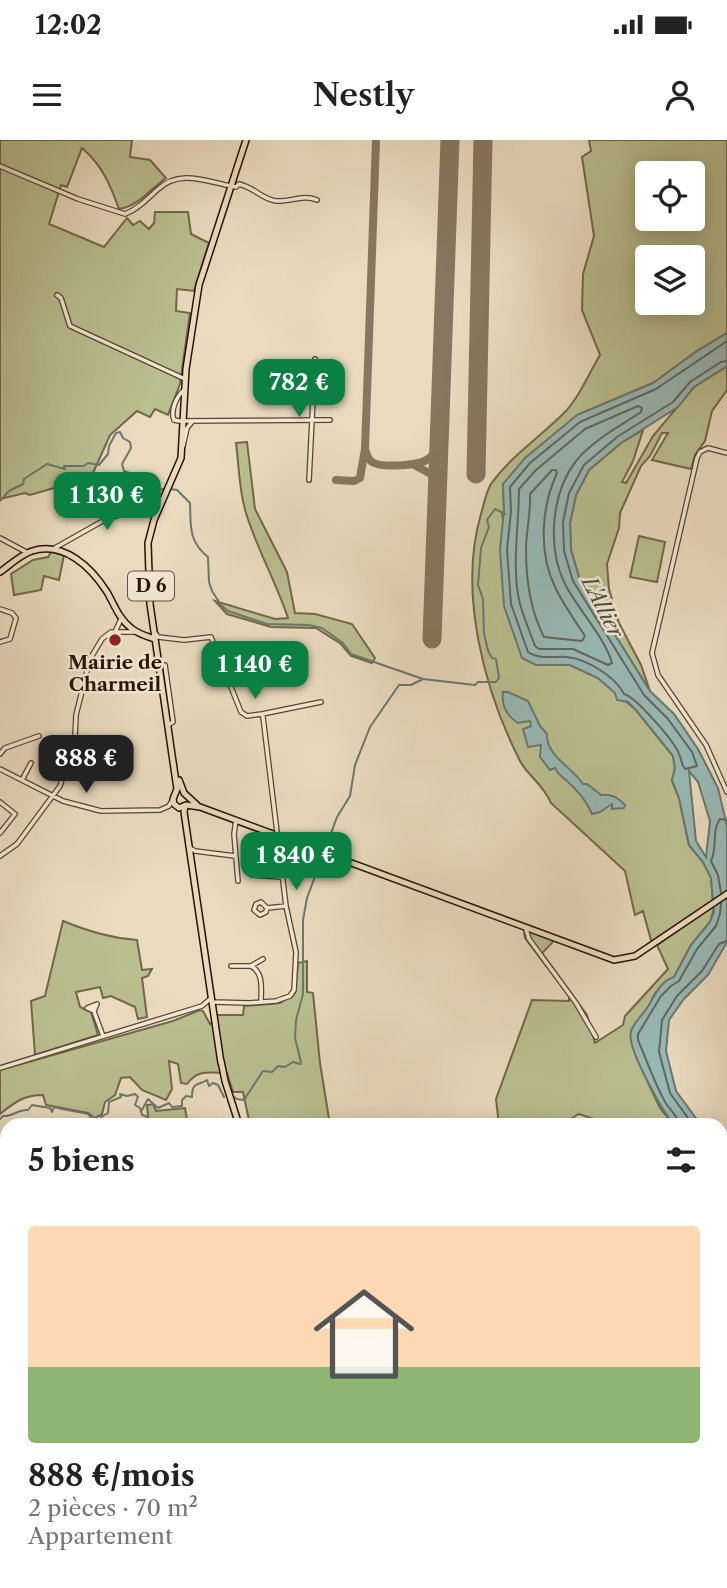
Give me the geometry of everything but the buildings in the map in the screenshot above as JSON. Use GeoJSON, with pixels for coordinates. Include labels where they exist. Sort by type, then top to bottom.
{"type":"FeatureCollection","features":[{"type":"Feature","properties":{"kind":"main road","name":"D 6"},"geometry":{"type":"LineString","coordinates":[[167,698],[152,614],[148,551],[152,526],[172,482],[183,446],[186,420],[185,379],[199,285],[245,143]]}},
{"type":"Feature","properties":{"kind":"main road","name":"D 6"},"geometry":{"type":"LineString","coordinates":[[159,510],[150,551],[155,636],[163,662],[176,776],[174,796]]}},
{"type":"Feature","properties":{"kind":"main road"},"geometry":{"type":"LineString","coordinates":[[0,572],[28,553],[53,549],[65,552],[84,565],[103,587],[122,619],[136,632],[155,636]]}},
{"type":"Feature","properties":{"kind":"main road","name":"D 6"},"geometry":{"type":"LineString","coordinates":[[169,725],[178,775],[186,795]]}},
{"type":"Feature","properties":{"kind":"main road"},"geometry":{"type":"LineString","coordinates":[[186,795],[174,796],[174,806],[181,812],[221,1063],[237,1118]]}},
{"type":"Feature","properties":{"kind":"main road"},"geometry":{"type":"LineString","coordinates":[[186,795],[191,806]]}},
{"type":"Feature","properties":{"kind":"main road"},"geometry":{"type":"LineString","coordinates":[[186,795],[191,806]]}},
{"type":"Feature","properties":{"kind":"main road"},"geometry":{"type":"LineString","coordinates":[[174,806],[191,806],[236,820],[600,956],[620,960],[635,956],[727,894]]}},
{"type":"Feature","properties":{"kind":"main road"},"geometry":{"type":"LineString","coordinates":[[191,806],[186,812],[189,844],[193,853],[192,872]]}},
{"type":"Feature","properties":{"kind":"street"},"geometry":{"type":"LineString","coordinates":[[0,166],[125,214],[177,177],[236,187],[239,184],[251,187],[270,200],[285,201],[306,197],[317,200]]}},
{"type":"Feature","properties":{"kind":"street"},"geometry":{"type":"LineString","coordinates":[[57,295],[61,298],[70,326],[185,379]]}},
{"type":"Feature","properties":{"kind":"street"},"geometry":{"type":"LineString","coordinates":[[309,480],[316,359]]}},
{"type":"Feature","properties":{"kind":"street"},"geometry":{"type":"LineString","coordinates":[[184,390],[180,393],[172,416],[174,419],[330,420]]}},
{"type":"Feature","properties":{"kind":"street"},"geometry":{"type":"LineString","coordinates":[[183,446],[189,424],[197,420]]}},
{"type":"Feature","properties":{"kind":"street"},"geometry":{"type":"LineString","coordinates":[[727,453],[708,448],[698,455],[652,653],[657,675],[706,745],[727,792]]}},
{"type":"Feature","properties":{"kind":"street"},"geometry":{"type":"LineString","coordinates":[[53,549],[108,518],[152,506],[159,510]]}},
{"type":"Feature","properties":{"kind":"street"},"geometry":{"type":"LineString","coordinates":[[0,538],[28,553]]}},
{"type":"Feature","properties":{"kind":"street"},"geometry":{"type":"LineString","coordinates":[[0,609],[12,613],[16,618],[10,639],[0,642]]}},
{"type":"Feature","properties":{"kind":"street"},"geometry":{"type":"LineString","coordinates":[[115,632],[119,620],[122,619]]}},
{"type":"Feature","properties":{"kind":"street"},"geometry":{"type":"LineString","coordinates":[[0,856],[18,844],[54,797],[64,776],[73,745],[76,715],[90,659],[96,647],[107,634],[136,632]]}},
{"type":"Feature","properties":{"kind":"street"},"geometry":{"type":"LineString","coordinates":[[155,636],[184,640],[211,636],[241,712],[247,716],[321,702]]}},
{"type":"Feature","properties":{"kind":"street"},"geometry":{"type":"LineString","coordinates":[[0,1068],[136,1023],[202,1006],[286,998],[294,990],[296,952],[286,906],[262,714]]}},
{"type":"Feature","properties":{"kind":"street"},"geometry":{"type":"LineString","coordinates":[[0,754],[5,748],[39,736]]}},
{"type":"Feature","properties":{"kind":"street"},"geometry":{"type":"LineString","coordinates":[[22,780],[31,763]]}},
{"type":"Feature","properties":{"kind":"street"},"geometry":{"type":"LineString","coordinates":[[0,769],[54,797],[101,811],[160,810],[174,806]]}},
{"type":"Feature","properties":{"kind":"street"},"geometry":{"type":"LineString","coordinates":[[0,802],[15,814],[0,833]]}},
{"type":"Feature","properties":{"kind":"street"},"geometry":{"type":"LineString","coordinates":[[236,820],[235,856],[238,881]]}},
{"type":"Feature","properties":{"kind":"street"},"geometry":{"type":"LineString","coordinates":[[193,853],[235,856]]}},
{"type":"Feature","properties":{"kind":"street"},"geometry":{"type":"LineString","coordinates":[[252,875],[282,877]]}},
{"type":"Feature","properties":{"kind":"street"},"geometry":{"type":"LineString","coordinates":[[267,908],[286,906]]}},
{"type":"Feature","properties":{"kind":"street"},"geometry":{"type":"LineString","coordinates":[[526,929],[529,939],[576,1003],[596,1037]]}},
{"type":"Feature","properties":{"kind":"street"},"geometry":{"type":"LineString","coordinates":[[231,967],[251,965],[262,958]]}},
{"type":"Feature","properties":{"kind":"street"},"geometry":{"type":"LineString","coordinates":[[251,965],[260,976],[261,1002]]}},
{"type":"Feature","properties":{"kind":"street"},"geometry":{"type":"LineString","coordinates":[[202,1006],[212,1005]]}},
{"type":"Feature","properties":{"kind":"street"},"geometry":{"type":"LineString","coordinates":[[93,1008],[103,1036]]}},
{"type":"Feature","properties":{"kind":"green space"},"geometry":{"type":"Polygon","coordinates":[[[0,140],[132,140],[130,157],[150,160],[166,178],[138,201],[119,209],[105,176],[82,148],[67,187],[61,185],[49,224],[104,247],[127,218],[133,225],[140,221],[149,229],[154,223],[155,212],[188,212],[191,234],[209,243],[194,291],[177,289],[176,311],[190,313],[180,384],[168,415],[155,409],[150,417],[137,411],[110,435],[93,473],[85,479],[30,495],[25,493],[0,499],[0,140]]]}},
{"type":"Feature","properties":{"kind":"green space"},"geometry":{"type":"Polygon","coordinates":[[[589,140],[727,140],[727,333],[653,383],[577,415],[503,484],[502,515],[536,665],[570,665],[598,678],[636,710],[673,756],[675,768],[672,781],[679,798],[689,845],[711,877],[713,902],[652,944],[643,911],[635,915],[625,871],[551,803],[520,761],[495,703],[478,640],[474,608],[472,576],[475,544],[489,487],[507,464],[569,407],[600,355],[582,310],[583,274],[594,236],[582,157],[591,151],[589,140]]]}},
{"type":"Feature","properties":{"kind":"green space"},"geometry":{"type":"Polygon","coordinates":[[[727,366],[727,390],[712,411],[705,441],[695,455],[691,469],[652,460],[668,433],[662,433],[650,456],[641,466],[620,513],[619,528],[607,564],[609,589],[619,623],[641,665],[650,691],[579,577],[571,550],[570,523],[576,495],[589,470],[621,443],[643,430],[633,461],[622,482],[626,483],[653,436],[694,387],[727,366]]]}},
{"type":"Feature","properties":{"kind":"green space"},"geometry":{"type":"Polygon","coordinates":[[[247,442],[255,509],[287,572],[295,613],[315,614],[352,624],[375,658],[372,663],[351,656],[341,644],[316,628],[271,627],[227,614],[215,601],[275,619],[288,618],[244,505],[236,443],[247,442]]]}},
{"type":"Feature","properties":{"kind":"green space"},"geometry":{"type":"Polygon","coordinates":[[[639,536],[665,542],[657,582],[630,577],[639,536]]]}},
{"type":"Feature","properties":{"kind":"green space"},"geometry":{"type":"Polygon","coordinates":[[[51,552],[64,555],[59,580],[44,576],[41,590],[14,595],[11,574],[33,560],[48,557],[51,552]]]}},
{"type":"Feature","properties":{"kind":"green space"},"geometry":{"type":"Polygon","coordinates":[[[715,905],[710,922],[691,945],[674,977],[655,993],[631,1031],[631,1041],[649,1085],[668,1118],[591,1118],[579,1114],[572,1118],[498,1118],[496,1099],[532,1000],[569,1001],[569,996],[525,938],[524,932],[531,928],[554,937],[542,953],[587,1015],[595,1043],[623,1025],[625,1016],[668,969],[657,945],[715,905]]]}},
{"type":"Feature","properties":{"kind":"green space"},"geometry":{"type":"Polygon","coordinates":[[[63,921],[99,934],[137,940],[142,970],[152,969],[148,976],[142,978],[147,1017],[138,1019],[135,1007],[111,996],[103,998],[100,987],[76,992],[80,1007],[91,1012],[98,1035],[35,1055],[31,1001],[45,996],[63,921]]]}},
{"type":"Feature","properties":{"kind":"green space"},"geometry":{"type":"Polygon","coordinates":[[[307,961],[307,992],[313,993],[329,1118],[249,1118],[243,1092],[233,1092],[227,1073],[204,1073],[195,1076],[187,1084],[181,1083],[178,1064],[169,1061],[172,1089],[166,1100],[142,1090],[130,1077],[121,1078],[115,1095],[105,1102],[102,1114],[95,1118],[88,1113],[46,1105],[43,1095],[20,1100],[0,1114],[0,1070],[173,1021],[200,1010],[210,1024],[218,1015],[243,1015],[244,1006],[280,1003],[295,993],[298,963],[307,961]]]}},
{"type":"Feature","properties":{"kind":"green space"},"geometry":{"type":"Polygon","coordinates":[[[153,1104],[156,1111],[185,1108],[187,1118],[148,1118],[147,1105],[153,1104]]]}},
{"type":"Feature","properties":{"kind":"water"},"geometry":{"type":"Polygon","coordinates":[[[727,333],[727,366],[694,387],[678,407],[621,443],[589,470],[576,495],[570,523],[571,550],[579,577],[650,691],[674,714],[698,749],[718,788],[727,826],[727,942],[708,975],[683,1000],[669,1020],[666,1051],[676,1091],[696,1118],[669,1118],[654,1094],[631,1040],[634,1025],[659,988],[674,977],[691,945],[710,922],[714,912],[711,878],[703,862],[689,845],[679,798],[672,780],[675,768],[673,756],[636,710],[628,702],[617,700],[615,693],[598,678],[570,665],[536,665],[522,658],[504,606],[500,550],[504,510],[503,484],[525,458],[577,415],[653,383],[727,333]],[[689,771],[696,841],[706,857],[710,821],[698,782],[689,771]]]}},
{"type":"Feature","properties":{"kind":"water"},"geometry":{"type":"Polygon","coordinates":[[[503,692],[528,701],[547,734],[551,749],[583,784],[601,795],[617,798],[625,805],[624,808],[612,809],[612,804],[592,814],[574,788],[555,768],[550,770],[540,757],[541,745],[528,747],[523,729],[531,726],[530,721],[518,723],[511,717],[504,706],[503,692]]]}},
{"type":"Feature","properties":{"kind":"waterway"},"geometry":{"type":"LineString","coordinates":[[0,501],[9,491],[23,484],[24,479],[47,464],[65,469],[64,466],[84,466],[88,463],[99,465],[108,454],[116,433],[120,432],[123,438],[130,442],[131,448],[122,464],[124,471],[135,475],[156,490],[165,489]]}},
{"type":"Feature","properties":{"kind":"waterway"},"geometry":{"type":"LineString","coordinates":[[170,489],[177,490],[190,503],[192,533],[197,545],[208,557],[212,591],[228,611],[267,624],[322,628],[343,643],[351,654],[423,679],[475,685],[478,682],[496,682],[499,678],[496,659],[492,658],[488,651],[484,633],[483,599],[478,585],[481,548],[489,527],[487,520],[495,509],[505,514]]}},
{"type":"Feature","properties":{"kind":"waterway"},"geometry":{"type":"LineString","coordinates":[[233,1096],[244,1100],[263,1071],[272,1072],[278,1066],[285,1067],[293,1062],[301,1062],[295,1038],[296,1020],[303,994],[303,920],[307,898],[337,817],[350,796],[355,765],[370,727],[399,685],[411,685],[423,679]]}},
{"type":"Feature","properties":{"kind":"waterway"},"geometry":{"type":"LineString","coordinates":[[142,1110],[148,1099],[158,1108],[169,1103],[172,1107],[182,1106],[182,1100],[186,1096],[192,1097],[194,1086],[207,1080],[209,1086],[213,1083],[218,1085],[224,1097]]}},
{"type":"Feature","properties":{"kind":"waterway"},"geometry":{"type":"LineString","coordinates":[[101,1118],[108,1113],[109,1102],[121,1097],[120,1094],[135,1094],[138,1097],[135,1105],[140,1108],[142,1115],[148,1118]]}},
{"type":"Feature","properties":{"kind":"waterway"},"geometry":{"type":"LineString","coordinates":[[1,1118],[28,1110],[32,1105],[50,1108],[52,1112],[54,1107],[88,1114],[91,1118]]}},
{"type":"Feature","properties":{"kind":"taxiway"},"geometry":{"type":"LineString","coordinates":[[336,480],[354,481],[360,478],[365,449],[376,140]]}},
{"type":"Feature","properties":{"kind":"taxiway"},"geometry":{"type":"LineString","coordinates":[[366,452],[370,460],[377,464],[409,465],[430,457],[439,440]]}},
{"type":"Feature","properties":{"kind":"taxiway"},"geometry":{"type":"LineString","coordinates":[[414,465],[431,474],[437,488]]}},
{"type":"Feature","properties":{"kind":"runway"},"geometry":{"type":"LineString","coordinates":[[432,639],[450,140]]}},
{"type":"Feature","properties":{"kind":"runway"},"geometry":{"type":"LineString","coordinates":[[476,474],[483,140]]}},
{"type":"Feature","properties":{"kind":"place","name":"Mairie de Charmeil"},"geometry":{"type":"Point","coordinates":[115,640]}},
{"type":"Feature","properties":{"kind":"water label","name":"L'Allier"},"geometry":{"type":"Point","coordinates":[603,607]}}]}
